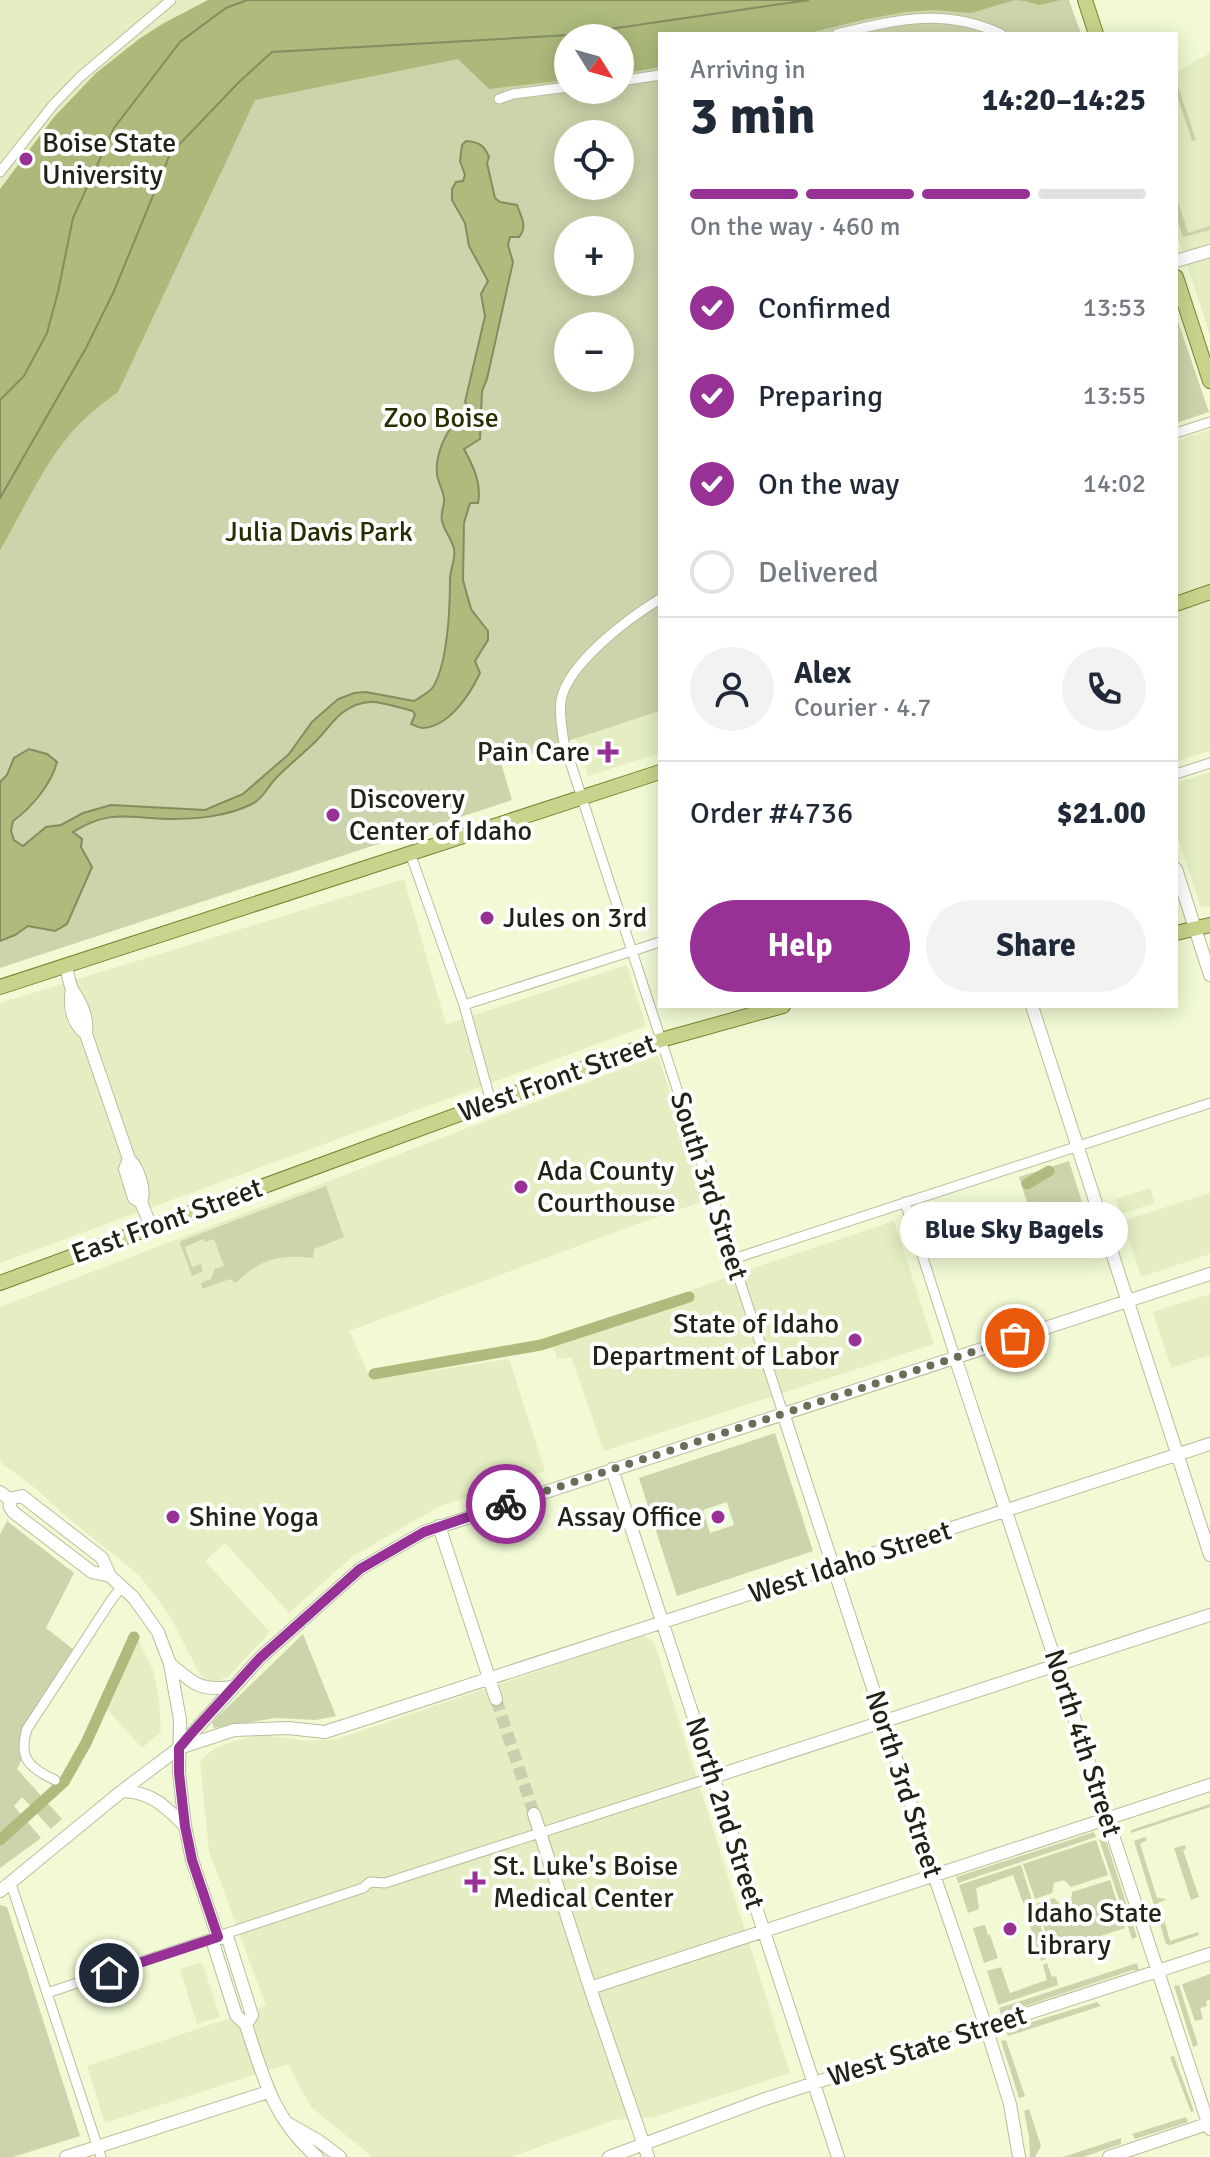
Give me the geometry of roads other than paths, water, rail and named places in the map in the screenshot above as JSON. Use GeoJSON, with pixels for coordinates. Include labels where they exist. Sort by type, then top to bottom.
{"type":"FeatureCollection","features":[{"type":"Feature","properties":{"kind":"main road"},"geometry":{"type":"LineString","coordinates":[[1085,0],[1095,32]]}},
{"type":"Feature","properties":{"kind":"main road"},"geometry":{"type":"LineString","coordinates":[[1178,283],[1210,381]]}},
{"type":"Feature","properties":{"kind":"main road"},"geometry":{"type":"LineString","coordinates":[[1178,603],[1210,592]]}},
{"type":"Feature","properties":{"kind":"main road"},"geometry":{"type":"LineString","coordinates":[[0,987],[658,773]]}},
{"type":"Feature","properties":{"kind":"main road"},"geometry":{"type":"LineString","coordinates":[[1178,933],[1210,925]]}},
{"type":"Feature","properties":{"kind":"main road","name":"West Front Street"},"geometry":{"type":"LineString","coordinates":[[334,1160],[661,1040],[776,1008]]}},
{"type":"Feature","properties":{"kind":"main road","name":"East Front Street"},"geometry":{"type":"LineString","coordinates":[[0,1283],[334,1160]]}},
{"type":"Feature","properties":{"kind":"street"},"geometry":{"type":"LineString","coordinates":[[0,172],[53,105],[80,77],[171,0]]}},
{"type":"Feature","properties":{"kind":"street"},"geometry":{"type":"LineString","coordinates":[[845,32],[935,17],[973,23],[996,32]]}},
{"type":"Feature","properties":{"kind":"street"},"geometry":{"type":"LineString","coordinates":[[634,79],[658,75]]}},
{"type":"Feature","properties":{"kind":"street"},"geometry":{"type":"LineString","coordinates":[[499,99],[554,89]]}},
{"type":"Feature","properties":{"kind":"street"},"geometry":{"type":"LineString","coordinates":[[1178,260],[1210,251]]}},
{"type":"Feature","properties":{"kind":"street"},"geometry":{"type":"LineString","coordinates":[[1178,432],[1210,422]]}},
{"type":"Feature","properties":{"kind":"street","name":"South 3rd Street"},"geometry":{"type":"LineString","coordinates":[[658,600],[624,623],[569,681],[560,713],[564,743],[783,1413]]}},
{"type":"Feature","properties":{"kind":"street"},"geometry":{"type":"LineString","coordinates":[[1178,773],[1210,763]]}},
{"type":"Feature","properties":{"kind":"street"},"geometry":{"type":"LineString","coordinates":[[410,853],[464,1005],[491,1102]]}},
{"type":"Feature","properties":{"kind":"street"},"geometry":{"type":"LineString","coordinates":[[1178,875],[1210,975]]}},
{"type":"Feature","properties":{"kind":"street"},"geometry":{"type":"LineString","coordinates":[[464,1005],[658,943]]}},
{"type":"Feature","properties":{"kind":"street"},"geometry":{"type":"LineString","coordinates":[[66,966],[72,989],[85,1015],[86,1034],[129,1159],[135,1165],[144,1195],[141,1202],[151,1227]]}},
{"type":"Feature","properties":{"kind":"street"},"geometry":{"type":"LineString","coordinates":[[1033,1008],[1210,1555]]}},
{"type":"Feature","properties":{"kind":"street"},"geometry":{"type":"LineString","coordinates":[[733,1259],[1210,1103]]}},
{"type":"Feature","properties":{"kind":"street"},"geometry":{"type":"LineString","coordinates":[[905,1202],[955,1357]]}},
{"type":"Feature","properties":{"kind":"street"},"geometry":{"type":"LineString","coordinates":[[99,2152],[47,1993],[6,1887],[179,1748],[260,1658],[360,1569],[406,1541],[439,1526],[1210,1274]]}},
{"type":"Feature","properties":{"kind":"street","name":"North 4th Street"},"geometry":{"type":"LineString","coordinates":[[955,1357],[1209,2126]]}},
{"type":"Feature","properties":{"kind":"street","name":"North 3rd Street"},"geometry":{"type":"LineString","coordinates":[[783,1413],[986,2027],[1010,2104],[1019,2157]]}},
{"type":"Feature","properties":{"kind":"street","name":"West Idaho Street"},"geometry":{"type":"LineString","coordinates":[[179,1748],[234,1730],[288,1728],[325,1732],[1210,1444]]}},
{"type":"Feature","properties":{"kind":"street","name":"North 2nd Street"},"geometry":{"type":"LineString","coordinates":[[612,1469],[838,2157]]}},
{"type":"Feature","properties":{"kind":"street"},"geometry":{"type":"LineString","coordinates":[[110,1576],[92,1572],[13,1512],[4,1495],[22,1496],[102,1558],[110,1576],[134,1598],[157,1630],[170,1664],[180,1720],[179,1773],[185,1826],[192,1860],[218,1937]]}},
{"type":"Feature","properties":{"kind":"street"},"geometry":{"type":"LineString","coordinates":[[47,1515],[45,1522],[66,1543],[67,1553]]}},
{"type":"Feature","properties":{"kind":"street"},"geometry":{"type":"LineString","coordinates":[[439,1526],[496,1699]]}},
{"type":"Feature","properties":{"kind":"street"},"geometry":{"type":"LineString","coordinates":[[55,1780],[41,1773],[24,1756],[22,1745],[27,1729],[122,1587]]}},
{"type":"Feature","properties":{"kind":"street"},"geometry":{"type":"LineString","coordinates":[[47,1993],[363,1888],[370,1882],[385,1883],[1210,1615]]}},
{"type":"Feature","properties":{"kind":"street"},"geometry":{"type":"LineString","coordinates":[[170,1664],[199,1687],[212,1690],[233,1687]]}},
{"type":"Feature","properties":{"kind":"street"},"geometry":{"type":"LineString","coordinates":[[590,1988],[1210,1785]]}},
{"type":"Feature","properties":{"kind":"street"},"geometry":{"type":"LineString","coordinates":[[122,1791],[151,1797],[185,1826]]}},
{"type":"Feature","properties":{"kind":"street"},"geometry":{"type":"LineString","coordinates":[[534,1814],[648,2157]]}},
{"type":"Feature","properties":{"kind":"street"},"geometry":{"type":"LineString","coordinates":[[218,1937],[213,1943],[220,1966],[236,2015],[246,2025],[268,2092],[285,2122],[317,2157]]}},
{"type":"Feature","properties":{"kind":"street","name":"West State Street"},"geometry":{"type":"LineString","coordinates":[[609,2157],[814,2083],[1210,1954]]}},
{"type":"Feature","properties":{"kind":"street"},"geometry":{"type":"LineString","coordinates":[[66,2157],[99,2152],[268,2092]]}},
{"type":"Feature","properties":{"kind":"street"},"geometry":{"type":"LineString","coordinates":[[285,2122],[340,2157]]}},
{"type":"Feature","properties":{"kind":"street"},"geometry":{"type":"LineString","coordinates":[[1109,2157],[1209,2126]]}},
{"type":"Feature","properties":{"kind":"waterway"},"geometry":{"type":"LineString","coordinates":[[1027,1184],[1049,1171]]}},
{"type":"Feature","properties":{"kind":"waterway"},"geometry":{"type":"LineString","coordinates":[[374,1374],[541,1345],[689,1297]]}},
{"type":"Feature","properties":{"kind":"waterway"},"geometry":{"type":"LineString","coordinates":[[0,1840],[64,1782],[86,1743],[134,1637]]}},
{"type":"Feature","properties":{"kind":"tunnel"},"geometry":{"type":"LineString","coordinates":[[496,1699],[534,1814]]}},
{"type":"Feature","properties":{"kind":"place","name":"Boise State University"},"geometry":{"type":"Point","coordinates":[26,159]}},
{"type":"Feature","properties":{"kind":"place","name":"Pain Care"},"geometry":{"type":"Point","coordinates":[608,752]}},
{"type":"Feature","properties":{"kind":"place","name":"Discovery Center of Idaho"},"geometry":{"type":"Point","coordinates":[333,815]}},
{"type":"Feature","properties":{"kind":"place","name":"Jules on 3rd"},"geometry":{"type":"Point","coordinates":[487,918]}},
{"type":"Feature","properties":{"kind":"place","name":"Ada County Courthouse"},"geometry":{"type":"Point","coordinates":[521,1187]}},
{"type":"Feature","properties":{"kind":"place","name":"Blue Sky Bagels"},"geometry":{"type":"Point","coordinates":[1015,1338]}},
{"type":"Feature","properties":{"kind":"place","name":"State of Idaho Department of Labor"},"geometry":{"type":"Point","coordinates":[855,1340]}},
{"type":"Feature","properties":{"kind":"place","name":"Shine Yoga"},"geometry":{"type":"Point","coordinates":[173,1517]}},
{"type":"Feature","properties":{"kind":"place","name":"Assay Office"},"geometry":{"type":"Point","coordinates":[718,1517]}},
{"type":"Feature","properties":{"kind":"place","name":"St. Luke's Boise Medical Center"},"geometry":{"type":"Point","coordinates":[475,1882]}},
{"type":"Feature","properties":{"kind":"place","name":"Idaho State Library"},"geometry":{"type":"Point","coordinates":[1010,1929]}},
{"type":"Feature","properties":{"kind":"park label","name":"Zoo Boise"},"geometry":{"type":"Point","coordinates":[441,418]}},
{"type":"Feature","properties":{"kind":"park label","name":"Julia Davis Park"},"geometry":{"type":"Point","coordinates":[319,532]}}]}
